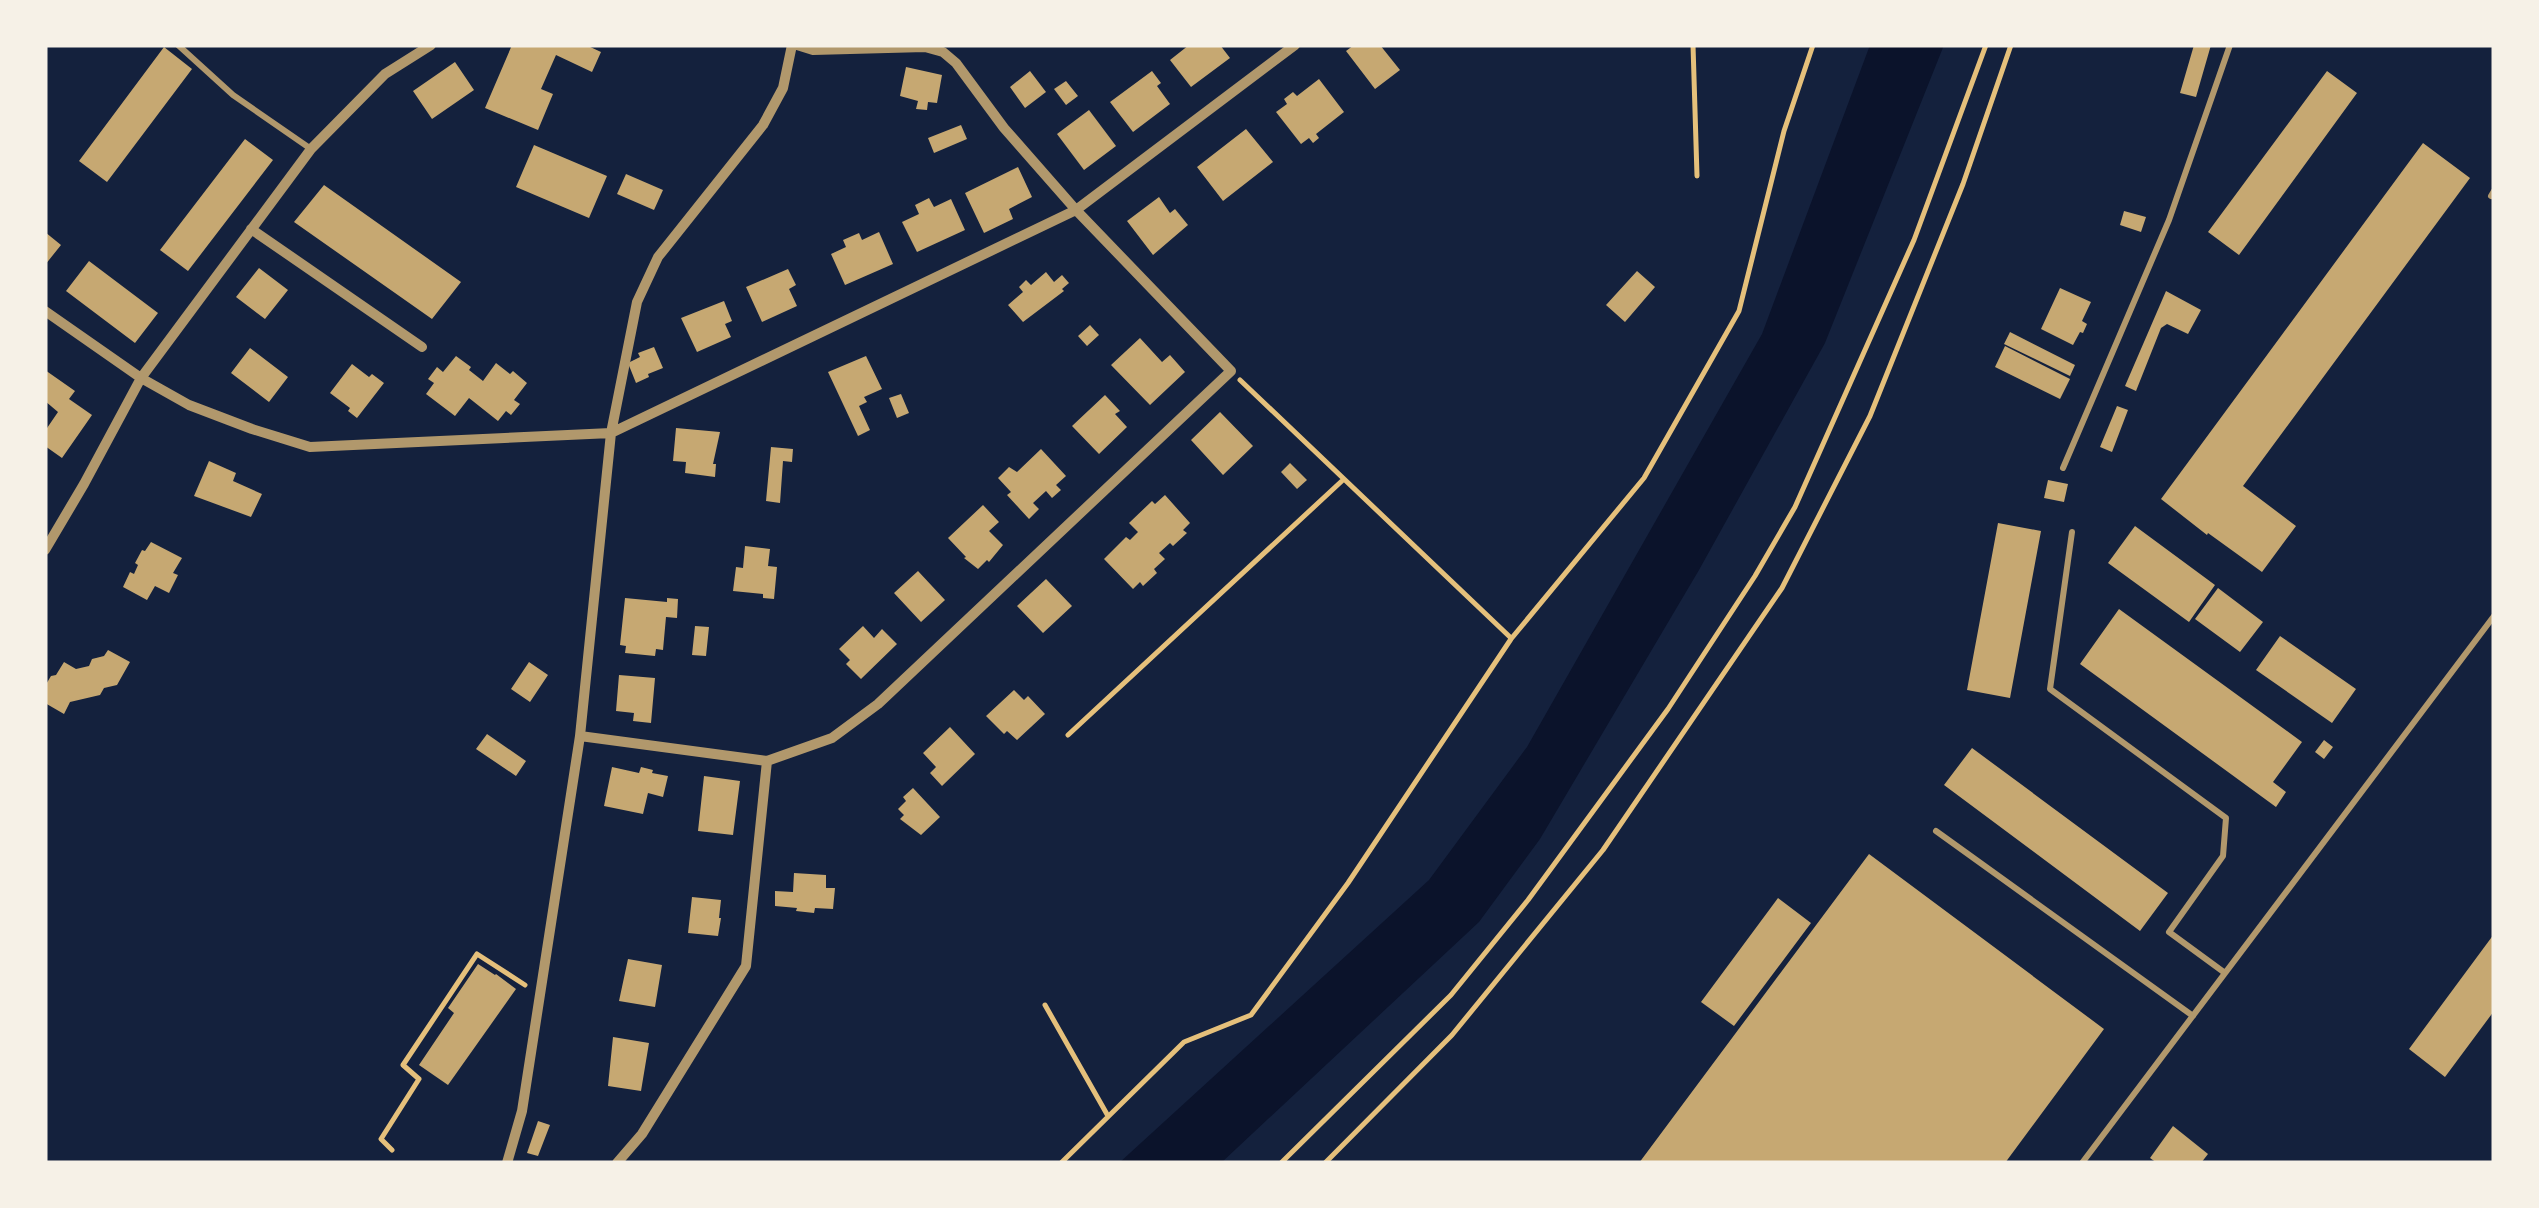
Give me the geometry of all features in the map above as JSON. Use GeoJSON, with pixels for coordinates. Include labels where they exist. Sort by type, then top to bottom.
{"type":"FeatureCollection","features":[{"type":"Feature","properties":{"kind":"street"},"geometry":{"type":"LineString","coordinates":[[45,550],[141,378],[311,149],[385,74],[431,45]]}},
{"type":"Feature","properties":{"kind":"street"},"geometry":{"type":"LineString","coordinates":[[507,1163],[522,1110],[580,736],[611,433],[637,302],[658,257],[763,125],[783,88],[794,45],[813,50],[925,46],[943,52],[956,62],[1004,128],[1076,210],[1231,371],[878,704],[832,738],[767,761],[580,736]]}},
{"type":"Feature","properties":{"kind":"street"},"geometry":{"type":"LineString","coordinates":[[45,311],[141,378],[189,405],[310,447],[611,433],[1076,210],[1295,45]]}},
{"type":"Feature","properties":{"kind":"street"},"geometry":{"type":"LineString","coordinates":[[251,229],[422,346]]}},
{"type":"Feature","properties":{"kind":"street"},"geometry":{"type":"LineString","coordinates":[[617,1163],[642,1134],[746,966],[767,761]]}},
{"type":"Feature","properties":{"kind":"lane"},"geometry":{"type":"LineString","coordinates":[[178,45],[233,95],[311,149]]}},
{"type":"Feature","properties":{"kind":"lane"},"geometry":{"type":"LineString","coordinates":[[2062,468],[2169,220],[2230,45]]}},
{"type":"Feature","properties":{"kind":"lane"},"geometry":{"type":"LineString","coordinates":[[2072,532],[2050,690],[2226,818],[2223,856],[2169,932],[2226,973]]}},
{"type":"Feature","properties":{"kind":"lane"},"geometry":{"type":"LineString","coordinates":[[2082,1163],[2494,616]]}},
{"type":"Feature","properties":{"kind":"lane"},"geometry":{"type":"LineString","coordinates":[[1936,831],[2192,1016]]}},
{"type":"Feature","properties":{"kind":"path"},"geometry":{"type":"LineString","coordinates":[[1693,45],[1697,176]]}},
{"type":"Feature","properties":{"kind":"path"},"geometry":{"type":"LineString","coordinates":[[1061,1163],[1184,1042],[1252,1015],[1348,883],[1511,638],[1644,478],[1739,312],[1784,132],[1814,45]]}},
{"type":"Feature","properties":{"kind":"path"},"geometry":{"type":"LineString","coordinates":[[1281,1163],[1451,995],[1528,900],[1657,724],[1756,576],[1794,507],[1914,240],[1986,45]]}},
{"type":"Feature","properties":{"kind":"path"},"geometry":{"type":"LineString","coordinates":[[1326,1163],[1452,1035],[1603,850],[1782,588],[1870,416],[1963,184],[2012,45]]}},
{"type":"Feature","properties":{"kind":"path"},"geometry":{"type":"LineString","coordinates":[[1231,371],[1511,638]]}},
{"type":"Feature","properties":{"kind":"path"},"geometry":{"type":"LineString","coordinates":[[1068,735],[1344,479]]}},
{"type":"Feature","properties":{"kind":"path"},"geometry":{"type":"LineString","coordinates":[[392,1150],[381,1138],[420,1079],[403,1065],[477,954],[540,996]]}},
{"type":"Feature","properties":{"kind":"path"},"geometry":{"type":"LineString","coordinates":[[1045,1004],[1108,1116]]}},
{"type":"Feature","properties":{"kind":"water"},"geometry":{"type":"Polygon","coordinates":[[[1870,45],[1944,45],[1825,343],[1699,570],[1540,839],[1479,922],[1221,1163],[1119,1163],[1429,880],[1527,747],[1762,334],[1870,45]]]}},
{"type":"Feature","properties":{"kind":"building"},"geometry":{"type":"Polygon","coordinates":[[[512,45],[586,45],[601,52],[592,72],[556,55],[541,89],[553,94],[538,130],[485,108],[512,45]]]}},
{"type":"Feature","properties":{"kind":"building"},"geometry":{"type":"Polygon","coordinates":[[[1189,45],[1220,45],[1230,58],[1191,87],[1170,60],[1189,45]]]}},
{"type":"Feature","properties":{"kind":"building"},"geometry":{"type":"Polygon","coordinates":[[[1354,45],[1380,45],[1400,70],[1375,89],[1346,51],[1354,45]]]}},
{"type":"Feature","properties":{"kind":"building"},"geometry":{"type":"Polygon","coordinates":[[[2194,45],[2211,45],[2196,97],[2180,93],[2194,45]]]}},
{"type":"Feature","properties":{"kind":"building"},"geometry":{"type":"Polygon","coordinates":[[[164,47],[192,69],[107,182],[79,161],[164,47]]]}},
{"type":"Feature","properties":{"kind":"building"},"geometry":{"type":"Polygon","coordinates":[[[455,62],[474,90],[432,119],[413,91],[455,62]]]}},
{"type":"Feature","properties":{"kind":"building"},"geometry":{"type":"Polygon","coordinates":[[[906,67],[942,75],[937,103],[928,102],[927,110],[916,109],[918,101],[900,96],[906,67]]]}},
{"type":"Feature","properties":{"kind":"building"},"geometry":{"type":"Polygon","coordinates":[[[1030,71],[1046,92],[1025,108],[1010,87],[1030,71]]]}},
{"type":"Feature","properties":{"kind":"building"},"geometry":{"type":"Polygon","coordinates":[[[1152,71],[1170,104],[1133,132],[1110,102],[1152,71]]]}},
{"type":"Feature","properties":{"kind":"building"},"geometry":{"type":"Polygon","coordinates":[[[2327,71],[2357,93],[2239,255],[2208,232],[2327,71]]]}},
{"type":"Feature","properties":{"kind":"building"},"geometry":{"type":"Polygon","coordinates":[[[1319,79],[1344,112],[1316,134],[1319,138],[1313,143],[1309,138],[1301,144],[1276,112],[1287,104],[1284,99],[1293,92],[1297,96],[1319,79]]]}},
{"type":"Feature","properties":{"kind":"building"},"geometry":{"type":"Polygon","coordinates":[[[1066,81],[1078,96],[1066,105],[1054,89],[1066,81]]]}},
{"type":"Feature","properties":{"kind":"building"},"geometry":{"type":"Polygon","coordinates":[[[1089,110],[1116,146],[1084,170],[1057,134],[1089,110]]]}},
{"type":"Feature","properties":{"kind":"building"},"geometry":{"type":"Polygon","coordinates":[[[961,125],[967,139],[934,153],[928,138],[961,125]]]}},
{"type":"Feature","properties":{"kind":"building"},"geometry":{"type":"Polygon","coordinates":[[[1246,129],[1273,162],[1223,201],[1197,167],[1246,129]]]}},
{"type":"Feature","properties":{"kind":"building"},"geometry":{"type":"Polygon","coordinates":[[[245,139],[273,160],[188,271],[160,250],[245,139]]]}},
{"type":"Feature","properties":{"kind":"building"},"geometry":{"type":"Polygon","coordinates":[[[2423,143],[2470,178],[2243,486],[2296,526],[2262,572],[2161,499],[2423,143]]]}},
{"type":"Feature","properties":{"kind":"building"},"geometry":{"type":"Polygon","coordinates":[[[534,145],[607,176],[589,218],[516,187],[534,145]]]}},
{"type":"Feature","properties":{"kind":"building"},"geometry":{"type":"Polygon","coordinates":[[[1018,167],[1032,197],[1009,209],[1013,219],[984,233],[965,193],[1018,167]]]}},
{"type":"Feature","properties":{"kind":"building"},"geometry":{"type":"Polygon","coordinates":[[[626,174],[663,190],[654,210],[617,194],[626,174]]]}},
{"type":"Feature","properties":{"kind":"building"},"geometry":{"type":"Polygon","coordinates":[[[324,185],[461,282],[432,319],[294,222],[324,185]]]}},
{"type":"Feature","properties":{"kind":"building"},"geometry":{"type":"Polygon","coordinates":[[[1159,197],[1170,213],[1175,209],[1188,225],[1153,255],[1127,221],[1159,197]]]}},
{"type":"Feature","properties":{"kind":"building"},"geometry":{"type":"Polygon","coordinates":[[[929,198],[934,207],[951,199],[965,230],[917,252],[902,222],[919,214],[915,205],[929,198]]]}},
{"type":"Feature","properties":{"kind":"building"},"geometry":{"type":"Polygon","coordinates":[[[2124,211],[2146,217],[2141,232],[2120,225],[2124,211]]]}},
{"type":"Feature","properties":{"kind":"building"},"geometry":{"type":"Polygon","coordinates":[[[45,232],[61,245],[45,265],[45,232]]]}},
{"type":"Feature","properties":{"kind":"building"},"geometry":{"type":"Polygon","coordinates":[[[879,232],[893,264],[845,285],[831,254],[846,247],[843,240],[859,233],[862,240],[879,232]]]}},
{"type":"Feature","properties":{"kind":"building"},"geometry":{"type":"Polygon","coordinates":[[[89,261],[158,313],[135,343],[66,291],[89,261]]]}},
{"type":"Feature","properties":{"kind":"building"},"geometry":{"type":"Polygon","coordinates":[[[259,268],[288,290],[265,319],[236,297],[259,268]]]}},
{"type":"Feature","properties":{"kind":"building"},"geometry":{"type":"Polygon","coordinates":[[[788,269],[796,285],[789,289],[797,306],[762,322],[746,287],[788,269]]]}},
{"type":"Feature","properties":{"kind":"building"},"geometry":{"type":"Polygon","coordinates":[[[1637,271],[1655,287],[1625,322],[1606,305],[1637,271]]]}},
{"type":"Feature","properties":{"kind":"building"},"geometry":{"type":"Polygon","coordinates":[[[1046,272],[1054,282],[1062,275],[1069,283],[1023,322],[1008,305],[1023,292],[1019,287],[1026,280],[1031,285],[1046,272]]]}},
{"type":"Feature","properties":{"kind":"building"},"geometry":{"type":"Polygon","coordinates":[[[2060,288],[2091,302],[2082,321],[2087,324],[2073,345],[2041,329],[2060,288]]]}},
{"type":"Feature","properties":{"kind":"building"},"geometry":{"type":"Polygon","coordinates":[[[2166,291],[2201,310],[2188,334],[2167,324],[2161,328],[2136,391],[2125,386],[2166,291]]]}},
{"type":"Feature","properties":{"kind":"building"},"geometry":{"type":"Polygon","coordinates":[[[724,301],[732,321],[725,324],[731,337],[697,352],[681,318],[724,301]]]}},
{"type":"Feature","properties":{"kind":"building"},"geometry":{"type":"Polygon","coordinates":[[[1090,325],[1099,335],[1087,346],[1078,336],[1090,325]]]}},
{"type":"Feature","properties":{"kind":"building"},"geometry":{"type":"Polygon","coordinates":[[[2010,332],[2075,365],[2070,376],[2004,344],[2010,332]]]}},
{"type":"Feature","properties":{"kind":"building"},"geometry":{"type":"Polygon","coordinates":[[[1140,338],[1162,362],[1170,355],[1185,372],[1150,405],[1111,365],[1140,338]]]}},
{"type":"Feature","properties":{"kind":"building"},"geometry":{"type":"Polygon","coordinates":[[[2005,346],[2070,379],[2060,399],[1995,367],[2005,346]]]}},
{"type":"Feature","properties":{"kind":"building"},"geometry":{"type":"Polygon","coordinates":[[[654,347],[663,368],[636,383],[628,363],[640,357],[638,353],[654,347]]]}},
{"type":"Feature","properties":{"kind":"building"},"geometry":{"type":"Polygon","coordinates":[[[250,348],[288,377],[269,402],[231,373],[250,348]]]}},
{"type":"Feature","properties":{"kind":"building"},"geometry":{"type":"Polygon","coordinates":[[[456,356],[483,381],[496,363],[527,383],[514,400],[520,404],[511,415],[506,411],[498,421],[469,398],[455,416],[426,394],[434,383],[428,379],[437,367],[443,372],[456,356]]]}},
{"type":"Feature","properties":{"kind":"building"},"geometry":{"type":"Polygon","coordinates":[[[866,356],[882,389],[864,397],[867,402],[859,406],[870,430],[858,436],[828,372],[866,356]]]}},
{"type":"Feature","properties":{"kind":"building"},"geometry":{"type":"Polygon","coordinates":[[[352,364],[384,383],[357,418],[330,393],[352,364]]]}},
{"type":"Feature","properties":{"kind":"building"},"geometry":{"type":"Polygon","coordinates":[[[45,370],[75,391],[69,399],[92,415],[62,458],[45,446],[45,431],[58,412],[45,401],[45,370]]]}},
{"type":"Feature","properties":{"kind":"building"},"geometry":{"type":"Polygon","coordinates":[[[901,394],[909,413],[897,418],[889,398],[901,394]]]}},
{"type":"Feature","properties":{"kind":"building"},"geometry":{"type":"Polygon","coordinates":[[[1105,395],[1120,411],[1115,414],[1127,427],[1099,454],[1072,426],[1105,395]]]}},
{"type":"Feature","properties":{"kind":"building"},"geometry":{"type":"Polygon","coordinates":[[[2117,406],[2128,410],[2112,452],[2100,447],[2117,406]]]}},
{"type":"Feature","properties":{"kind":"building"},"geometry":{"type":"Polygon","coordinates":[[[1220,412],[1253,446],[1223,475],[1191,440],[1220,412]]]}},
{"type":"Feature","properties":{"kind":"building"},"geometry":{"type":"Polygon","coordinates":[[[676,428],[720,432],[713,464],[715,477],[685,473],[686,462],[673,461],[676,428]]]}},
{"type":"Feature","properties":{"kind":"building"},"geometry":{"type":"Polygon","coordinates":[[[771,447],[793,449],[792,462],[783,461],[780,503],[766,501],[771,447]]]}},
{"type":"Feature","properties":{"kind":"building"},"geometry":{"type":"Polygon","coordinates":[[[1041,449],[1066,476],[1056,485],[1061,490],[1052,498],[1046,491],[1033,503],[1039,509],[1029,519],[1007,495],[1011,492],[998,478],[1009,467],[1017,472],[1041,449]]]}},
{"type":"Feature","properties":{"kind":"building"},"geometry":{"type":"Polygon","coordinates":[[[209,461],[236,473],[233,481],[262,494],[251,517],[194,496],[209,461]]]}},
{"type":"Feature","properties":{"kind":"building"},"geometry":{"type":"Polygon","coordinates":[[[1290,463],[1307,480],[1297,489],[1281,472],[1290,463]]]}},
{"type":"Feature","properties":{"kind":"building"},"geometry":{"type":"Polygon","coordinates":[[[2048,480],[2068,484],[2064,502],[2044,498],[2048,480]]]}},
{"type":"Feature","properties":{"kind":"building"},"geometry":{"type":"Polygon","coordinates":[[[1165,495],[1190,523],[1183,530],[1187,533],[1159,553],[1165,559],[1154,569],[1157,573],[1143,586],[1140,582],[1133,589],[1104,559],[1126,537],[1130,540],[1138,532],[1129,523],[1152,501],[1155,504],[1165,495]]]}},
{"type":"Feature","properties":{"kind":"building"},"geometry":{"type":"Polygon","coordinates":[[[983,505],[999,522],[989,531],[1003,545],[978,569],[948,538],[983,505]]]}},
{"type":"Feature","properties":{"kind":"building"},"geometry":{"type":"Polygon","coordinates":[[[1998,523],[2041,531],[2010,698],[1967,690],[1998,523]]]}},
{"type":"Feature","properties":{"kind":"building"},"geometry":{"type":"Polygon","coordinates":[[[2135,526],[2215,585],[2189,622],[2108,563],[2135,526]]]}},
{"type":"Feature","properties":{"kind":"building"},"geometry":{"type":"Polygon","coordinates":[[[151,542],[182,558],[173,573],[178,575],[169,593],[155,586],[147,600],[123,587],[130,572],[134,574],[142,550],[151,542]]]}},
{"type":"Feature","properties":{"kind":"building"},"geometry":{"type":"Polygon","coordinates":[[[745,546],[770,549],[768,566],[777,567],[774,599],[733,591],[736,567],[743,568],[745,546]]]}},
{"type":"Feature","properties":{"kind":"building"},"geometry":{"type":"Polygon","coordinates":[[[918,571],[945,600],[921,622],[894,593],[918,571]]]}},
{"type":"Feature","properties":{"kind":"building"},"geometry":{"type":"Polygon","coordinates":[[[1046,579],[1072,606],[1043,633],[1017,606],[1046,579]]]}},
{"type":"Feature","properties":{"kind":"building"},"geometry":{"type":"Polygon","coordinates":[[[2218,588],[2263,622],[2240,652],[2195,619],[2218,588]]]}},
{"type":"Feature","properties":{"kind":"building"},"geometry":{"type":"Polygon","coordinates":[[[625,598],[667,602],[667,598],[678,599],[677,618],[666,617],[663,650],[656,649],[655,656],[625,653],[626,646],[620,645],[625,598]]]}},
{"type":"Feature","properties":{"kind":"building"},"geometry":{"type":"Polygon","coordinates":[[[2119,609],[2302,742],[2273,782],[2286,792],[2276,807],[2080,664],[2119,609]]]}},
{"type":"Feature","properties":{"kind":"building"},"geometry":{"type":"Polygon","coordinates":[[[695,626],[709,627],[706,656],[692,655],[695,626]]]}},
{"type":"Feature","properties":{"kind":"building"},"geometry":{"type":"Polygon","coordinates":[[[863,626],[874,638],[882,629],[897,644],[861,679],[846,664],[850,660],[839,649],[863,626]]]}},
{"type":"Feature","properties":{"kind":"building"},"geometry":{"type":"Polygon","coordinates":[[[2280,636],[2356,689],[2332,723],[2256,670],[2280,636]]]}},
{"type":"Feature","properties":{"kind":"building"},"geometry":{"type":"Polygon","coordinates":[[[108,650],[130,662],[117,685],[104,688],[100,695],[70,702],[64,714],[45,703],[45,686],[64,662],[76,669],[89,666],[92,659],[104,656],[108,650]]]}},
{"type":"Feature","properties":{"kind":"building"},"geometry":{"type":"Polygon","coordinates":[[[529,662],[548,675],[530,702],[511,689],[529,662]]]}},
{"type":"Feature","properties":{"kind":"building"},"geometry":{"type":"Polygon","coordinates":[[[619,675],[655,678],[651,723],[633,721],[634,713],[616,711],[619,675]]]}},
{"type":"Feature","properties":{"kind":"building"},"geometry":{"type":"Polygon","coordinates":[[[1014,690],[1024,700],[1028,696],[1045,714],[1017,740],[1007,731],[1004,734],[986,716],[1014,690]]]}},
{"type":"Feature","properties":{"kind":"building"},"geometry":{"type":"Polygon","coordinates":[[[950,727],[975,754],[942,786],[930,773],[936,767],[923,753],[950,727]]]}},
{"type":"Feature","properties":{"kind":"building"},"geometry":{"type":"Polygon","coordinates":[[[487,734],[526,761],[516,776],[476,749],[487,734]]]}},
{"type":"Feature","properties":{"kind":"building"},"geometry":{"type":"Polygon","coordinates":[[[2324,740],[2333,747],[2324,759],[2315,752],[2324,740]]]}},
{"type":"Feature","properties":{"kind":"building"},"geometry":{"type":"Polygon","coordinates":[[[1972,748],[2168,893],[2140,931],[1944,785],[1972,748]]]}},
{"type":"Feature","properties":{"kind":"building"},"geometry":{"type":"Polygon","coordinates":[[[612,767],[639,773],[641,767],[668,776],[663,797],[648,793],[643,814],[604,806],[612,767]]]}},
{"type":"Feature","properties":{"kind":"building"},"geometry":{"type":"Polygon","coordinates":[[[704,776],[740,781],[733,835],[698,831],[704,776]]]}},
{"type":"Feature","properties":{"kind":"building"},"geometry":{"type":"Polygon","coordinates":[[[913,788],[940,817],[921,835],[900,819],[904,815],[898,809],[913,788]]]}},
{"type":"Feature","properties":{"kind":"building"},"geometry":{"type":"Polygon","coordinates":[[[1869,854],[2104,1029],[2005,1163],[1639,1163],[1869,854]]]}},
{"type":"Feature","properties":{"kind":"building"},"geometry":{"type":"Polygon","coordinates":[[[794,873],[826,875],[826,888],[835,888],[833,909],[815,908],[814,913],[775,906],[775,891],[793,892],[794,873]]]}},
{"type":"Feature","properties":{"kind":"building"},"geometry":{"type":"Polygon","coordinates":[[[692,897],[721,900],[718,936],[688,933],[692,897]]]}},
{"type":"Feature","properties":{"kind":"building"},"geometry":{"type":"Polygon","coordinates":[[[1778,898],[1811,923],[1734,1026],[1701,1002],[1778,898]]]}},
{"type":"Feature","properties":{"kind":"building"},"geometry":{"type":"Polygon","coordinates":[[[2494,934],[2494,1011],[2445,1077],[2409,1049],[2494,934]]]}},
{"type":"Feature","properties":{"kind":"building"},"geometry":{"type":"Polygon","coordinates":[[[628,959],[662,965],[655,1007],[619,1001],[628,959]]]}},
{"type":"Feature","properties":{"kind":"building"},"geometry":{"type":"Polygon","coordinates":[[[478,964],[516,989],[448,1085],[419,1065],[454,1013],[448,1008],[478,964]]]}},
{"type":"Feature","properties":{"kind":"building"},"geometry":{"type":"Polygon","coordinates":[[[613,1037],[649,1043],[641,1091],[608,1086],[613,1037]]]}},
{"type":"Feature","properties":{"kind":"building"},"geometry":{"type":"Polygon","coordinates":[[[538,1121],[550,1125],[538,1156],[527,1153],[538,1121]]]}},
{"type":"Feature","properties":{"kind":"building"},"geometry":{"type":"Polygon","coordinates":[[[2173,1126],[2208,1154],[2201,1163],[2157,1163],[2150,1158],[2173,1126]]]}}]}
